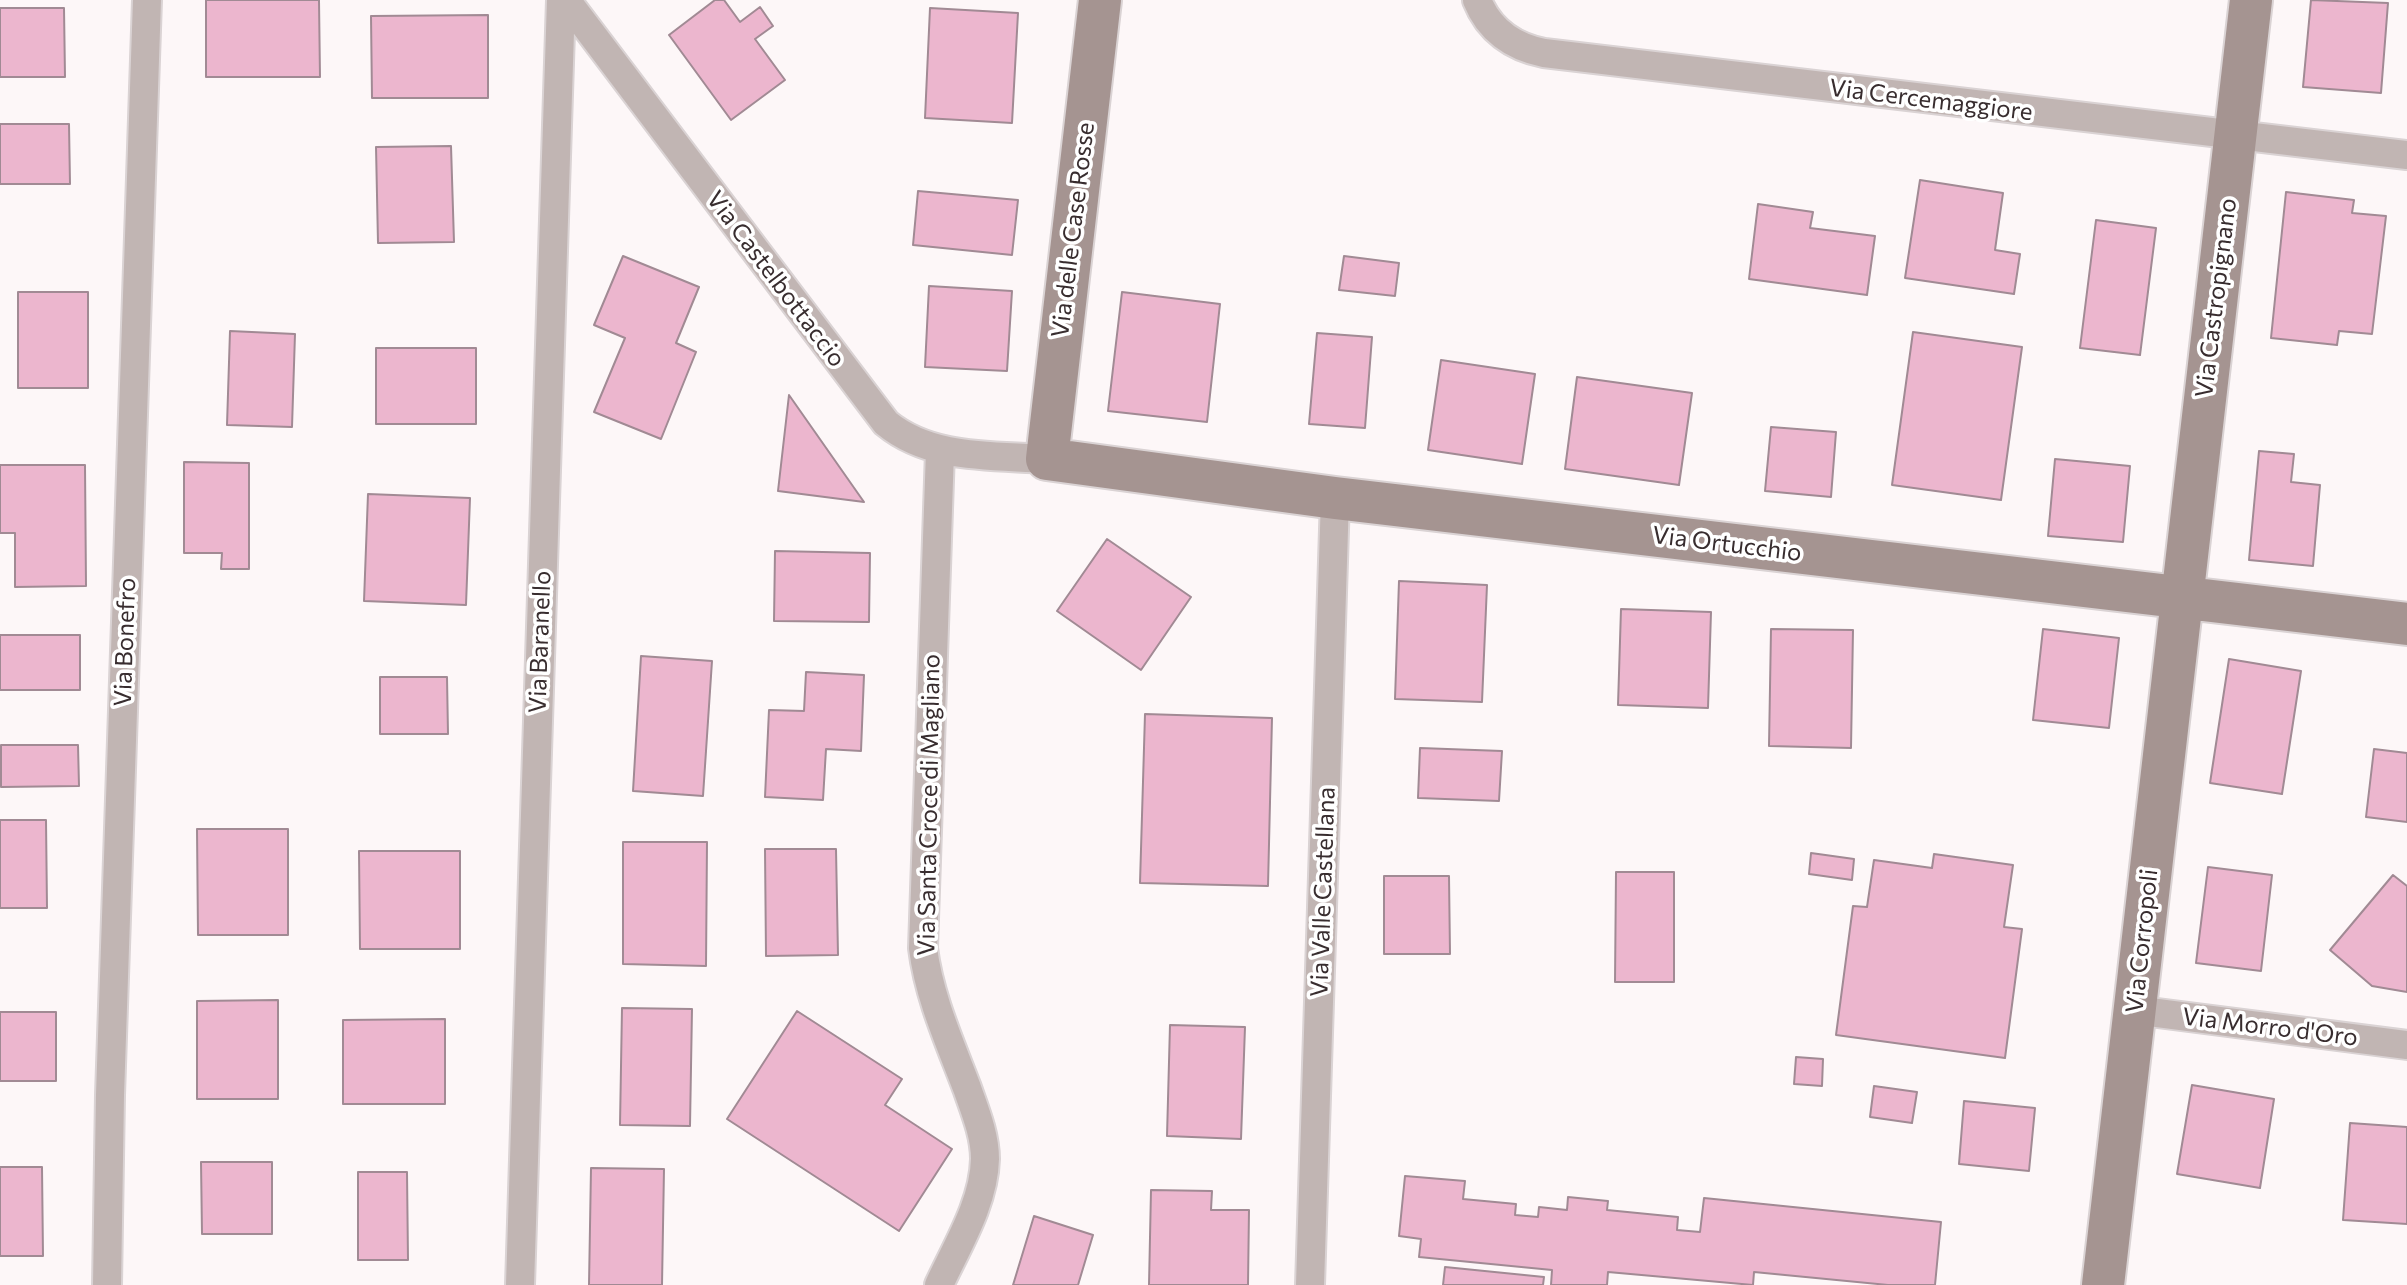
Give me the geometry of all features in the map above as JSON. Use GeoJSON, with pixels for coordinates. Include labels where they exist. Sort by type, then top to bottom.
{"type":"FeatureCollection","features":[{"type":"Feature","properties":{"kind":"street","name":"Via Bonefro"},"geometry":{"type":"LineString","coordinates":[[107,1285],[110,1079],[147,0]]}},
{"type":"Feature","properties":{"kind":"street","name":"Via Castelbottaccio"},"geometry":{"type":"LineString","coordinates":[[564,0],[886,423],[912,441],[940,451],[1047,459]]}},
{"type":"Feature","properties":{"kind":"street","name":"Via Baranello"},"geometry":{"type":"LineString","coordinates":[[520,1285],[564,0]]}},
{"type":"Feature","properties":{"kind":"street","name":"Via delle Case Rosse"},"geometry":{"type":"LineString","coordinates":[[1047,459],[1100,0]]}},
{"type":"Feature","properties":{"kind":"street","name":"Via Cercemaggiore"},"geometry":{"type":"LineString","coordinates":[[1477,0],[1484,15],[1507,40],[1531,51],[2407,155]]}},
{"type":"Feature","properties":{"kind":"street","name":"Via Castropignano"},"geometry":{"type":"LineString","coordinates":[[2181,597],[2251,0]]}},
{"type":"Feature","properties":{"kind":"street","name":"Via Santa Croce di Magliano"},"geometry":{"type":"LineString","coordinates":[[939,1285],[974,1208],[985,1160],[977,1115],[929,985],[923,948],[940,451]]}},
{"type":"Feature","properties":{"kind":"street","name":"Via Ortucchio"},"geometry":{"type":"LineString","coordinates":[[1047,459],[1335,498],[2407,624]]}},
{"type":"Feature","properties":{"kind":"street","name":"Via Valle Castellana"},"geometry":{"type":"LineString","coordinates":[[1310,1285],[1335,498]]}},
{"type":"Feature","properties":{"kind":"street","name":"Via Corropoli"},"geometry":{"type":"LineString","coordinates":[[2103,1285],[2181,597]]}},
{"type":"Feature","properties":{"kind":"street","name":"Via Morro d'Oro"},"geometry":{"type":"LineString","coordinates":[[2134,1010],[2407,1045]]}},
{"type":"Feature","properties":{"kind":"building"},"geometry":{"type":"Polygon","coordinates":[[[206,0],[319,0],[320,77],[206,77],[206,0]]]}},
{"type":"Feature","properties":{"kind":"building"},"geometry":{"type":"Polygon","coordinates":[[[715,0],[724,0],[740,22],[760,7],[773,26],[755,39],[785,80],[731,120],[669,35],[715,0]]]}},
{"type":"Feature","properties":{"kind":"building"},"geometry":{"type":"Polygon","coordinates":[[[2311,0],[2388,3],[2381,93],[2303,87],[2311,0]]]}},
{"type":"Feature","properties":{"kind":"building"},"geometry":{"type":"Polygon","coordinates":[[[0,8],[64,8],[65,77],[0,77],[0,8]]]}},
{"type":"Feature","properties":{"kind":"building"},"geometry":{"type":"Polygon","coordinates":[[[930,8],[1018,13],[1012,123],[925,118],[930,8]]]}},
{"type":"Feature","properties":{"kind":"building"},"geometry":{"type":"Polygon","coordinates":[[[488,15],[488,98],[372,98],[371,16],[488,15]]]}},
{"type":"Feature","properties":{"kind":"building"},"geometry":{"type":"Polygon","coordinates":[[[0,124],[69,124],[70,184],[0,184],[0,124]]]}},
{"type":"Feature","properties":{"kind":"building"},"geometry":{"type":"Polygon","coordinates":[[[451,146],[454,242],[378,243],[376,147],[451,146]]]}},
{"type":"Feature","properties":{"kind":"building"},"geometry":{"type":"Polygon","coordinates":[[[1920,180],[2003,193],[1995,250],[2020,254],[2014,294],[1905,278],[1920,180]]]}},
{"type":"Feature","properties":{"kind":"building"},"geometry":{"type":"Polygon","coordinates":[[[918,191],[1018,200],[1012,255],[913,245],[918,191]]]}},
{"type":"Feature","properties":{"kind":"building"},"geometry":{"type":"Polygon","coordinates":[[[2286,192],[2354,200],[2352,213],[2386,216],[2372,334],[2339,331],[2337,345],[2271,338],[2286,192]]]}},
{"type":"Feature","properties":{"kind":"building"},"geometry":{"type":"Polygon","coordinates":[[[1758,204],[1813,212],[1810,228],[1875,236],[1867,295],[1749,279],[1758,204]]]}},
{"type":"Feature","properties":{"kind":"building"},"geometry":{"type":"Polygon","coordinates":[[[2096,220],[2156,228],[2140,355],[2080,348],[2096,220]]]}},
{"type":"Feature","properties":{"kind":"building"},"geometry":{"type":"Polygon","coordinates":[[[623,256],[699,287],[676,343],[696,352],[661,439],[594,412],[625,338],[594,325],[623,256]]]}},
{"type":"Feature","properties":{"kind":"building"},"geometry":{"type":"Polygon","coordinates":[[[1344,256],[1399,263],[1395,296],[1339,290],[1344,256]]]}},
{"type":"Feature","properties":{"kind":"building"},"geometry":{"type":"Polygon","coordinates":[[[929,286],[1012,291],[1007,371],[925,367],[929,286]]]}},
{"type":"Feature","properties":{"kind":"building"},"geometry":{"type":"Polygon","coordinates":[[[18,292],[88,292],[88,388],[18,388],[18,292]]]}},
{"type":"Feature","properties":{"kind":"building"},"geometry":{"type":"Polygon","coordinates":[[[1122,292],[1220,304],[1207,422],[1108,411],[1122,292]]]}},
{"type":"Feature","properties":{"kind":"building"},"geometry":{"type":"Polygon","coordinates":[[[230,331],[295,334],[292,427],[227,425],[230,331]]]}},
{"type":"Feature","properties":{"kind":"building"},"geometry":{"type":"Polygon","coordinates":[[[1913,332],[2022,347],[2001,500],[1892,485],[1913,332]]]}},
{"type":"Feature","properties":{"kind":"building"},"geometry":{"type":"Polygon","coordinates":[[[1317,333],[1372,337],[1365,428],[1309,424],[1317,333]]]}},
{"type":"Feature","properties":{"kind":"building"},"geometry":{"type":"Polygon","coordinates":[[[376,348],[476,348],[476,424],[376,424],[376,348]]]}},
{"type":"Feature","properties":{"kind":"building"},"geometry":{"type":"Polygon","coordinates":[[[1441,360],[1535,374],[1522,464],[1428,450],[1441,360]]]}},
{"type":"Feature","properties":{"kind":"building"},"geometry":{"type":"Polygon","coordinates":[[[1577,377],[1692,393],[1679,485],[1565,469],[1577,377]]]}},
{"type":"Feature","properties":{"kind":"building"},"geometry":{"type":"Polygon","coordinates":[[[789,395],[864,502],[778,491],[789,395]]]}},
{"type":"Feature","properties":{"kind":"building"},"geometry":{"type":"Polygon","coordinates":[[[1771,427],[1836,432],[1831,497],[1765,491],[1771,427]]]}},
{"type":"Feature","properties":{"kind":"building"},"geometry":{"type":"Polygon","coordinates":[[[2259,451],[2294,454],[2291,482],[2320,485],[2313,566],[2249,560],[2259,451]]]}},
{"type":"Feature","properties":{"kind":"building"},"geometry":{"type":"Polygon","coordinates":[[[2055,459],[2130,466],[2123,542],[2048,536],[2055,459]]]}},
{"type":"Feature","properties":{"kind":"building"},"geometry":{"type":"Polygon","coordinates":[[[184,462],[249,463],[249,569],[221,569],[222,553],[184,553],[184,462]]]}},
{"type":"Feature","properties":{"kind":"building"},"geometry":{"type":"Polygon","coordinates":[[[0,465],[85,465],[86,586],[15,587],[15,533],[0,533],[0,465]]]}},
{"type":"Feature","properties":{"kind":"building"},"geometry":{"type":"Polygon","coordinates":[[[368,494],[470,498],[466,605],[364,601],[368,494]]]}},
{"type":"Feature","properties":{"kind":"building"},"geometry":{"type":"Polygon","coordinates":[[[1107,539],[1191,597],[1141,670],[1057,611],[1107,539]]]}},
{"type":"Feature","properties":{"kind":"building"},"geometry":{"type":"Polygon","coordinates":[[[775,551],[870,553],[869,622],[774,621],[775,551]]]}},
{"type":"Feature","properties":{"kind":"building"},"geometry":{"type":"Polygon","coordinates":[[[1399,581],[1487,585],[1482,702],[1395,699],[1399,581]]]}},
{"type":"Feature","properties":{"kind":"building"},"geometry":{"type":"Polygon","coordinates":[[[1621,609],[1711,612],[1708,708],[1618,705],[1621,609]]]}},
{"type":"Feature","properties":{"kind":"building"},"geometry":{"type":"Polygon","coordinates":[[[1771,629],[1853,630],[1851,748],[1769,746],[1771,629]]]}},
{"type":"Feature","properties":{"kind":"building"},"geometry":{"type":"Polygon","coordinates":[[[2043,629],[2119,638],[2109,728],[2033,720],[2043,629]]]}},
{"type":"Feature","properties":{"kind":"building"},"geometry":{"type":"Polygon","coordinates":[[[0,635],[80,635],[80,690],[0,690],[0,635]]]}},
{"type":"Feature","properties":{"kind":"building"},"geometry":{"type":"Polygon","coordinates":[[[641,656],[712,661],[703,796],[633,791],[641,656]]]}},
{"type":"Feature","properties":{"kind":"building"},"geometry":{"type":"Polygon","coordinates":[[[2229,659],[2301,671],[2282,794],[2210,783],[2229,659]]]}},
{"type":"Feature","properties":{"kind":"building"},"geometry":{"type":"Polygon","coordinates":[[[806,672],[864,675],[861,751],[826,749],[823,800],[765,797],[769,710],[804,711],[806,672]]]}},
{"type":"Feature","properties":{"kind":"building"},"geometry":{"type":"Polygon","coordinates":[[[380,677],[447,677],[448,734],[380,734],[380,677]]]}},
{"type":"Feature","properties":{"kind":"building"},"geometry":{"type":"Polygon","coordinates":[[[1145,714],[1272,718],[1268,886],[1140,883],[1145,714]]]}},
{"type":"Feature","properties":{"kind":"building"},"geometry":{"type":"Polygon","coordinates":[[[1,745],[78,745],[79,786],[1,787],[1,745]]]}},
{"type":"Feature","properties":{"kind":"building"},"geometry":{"type":"Polygon","coordinates":[[[1420,748],[1502,751],[1499,801],[1418,798],[1420,748]]]}},
{"type":"Feature","properties":{"kind":"building"},"geometry":{"type":"Polygon","coordinates":[[[2374,749],[2407,753],[2407,822],[2366,817],[2374,749]]]}},
{"type":"Feature","properties":{"kind":"building"},"geometry":{"type":"Polygon","coordinates":[[[0,820],[46,820],[47,908],[0,908],[0,820]]]}},
{"type":"Feature","properties":{"kind":"building"},"geometry":{"type":"Polygon","coordinates":[[[197,829],[288,829],[288,935],[198,935],[197,829]]]}},
{"type":"Feature","properties":{"kind":"building"},"geometry":{"type":"Polygon","coordinates":[[[623,842],[707,842],[706,966],[623,964],[623,842]]]}},
{"type":"Feature","properties":{"kind":"building"},"geometry":{"type":"Polygon","coordinates":[[[765,849],[836,849],[838,955],[766,956],[765,849]]]}},
{"type":"Feature","properties":{"kind":"building"},"geometry":{"type":"Polygon","coordinates":[[[359,851],[460,851],[460,949],[360,949],[359,851]]]}},
{"type":"Feature","properties":{"kind":"building"},"geometry":{"type":"Polygon","coordinates":[[[1811,853],[1854,859],[1852,880],[1809,874],[1811,853]]]}},
{"type":"Feature","properties":{"kind":"building"},"geometry":{"type":"Polygon","coordinates":[[[1934,854],[2013,865],[2004,927],[2022,929],[2005,1058],[1836,1035],[1853,906],[1867,907],[1874,860],[1932,868],[1934,854]]]}},
{"type":"Feature","properties":{"kind":"building"},"geometry":{"type":"Polygon","coordinates":[[[2208,867],[2272,875],[2261,971],[2196,963],[2208,867]]]}},
{"type":"Feature","properties":{"kind":"building"},"geometry":{"type":"Polygon","coordinates":[[[1616,872],[1674,872],[1674,982],[1615,982],[1616,872]]]}},
{"type":"Feature","properties":{"kind":"building"},"geometry":{"type":"Polygon","coordinates":[[[2393,875],[2407,886],[2407,992],[2372,986],[2330,950],[2393,875]]]}},
{"type":"Feature","properties":{"kind":"building"},"geometry":{"type":"Polygon","coordinates":[[[1384,876],[1449,876],[1450,954],[1384,954],[1384,876]]]}},
{"type":"Feature","properties":{"kind":"building"},"geometry":{"type":"Polygon","coordinates":[[[278,1000],[278,1099],[197,1099],[197,1001],[278,1000]]]}},
{"type":"Feature","properties":{"kind":"building"},"geometry":{"type":"Polygon","coordinates":[[[622,1008],[692,1009],[690,1126],[620,1125],[622,1008]]]}},
{"type":"Feature","properties":{"kind":"building"},"geometry":{"type":"Polygon","coordinates":[[[797,1011],[902,1079],[885,1105],[952,1149],[899,1231],[727,1119],[797,1011]]]}},
{"type":"Feature","properties":{"kind":"building"},"geometry":{"type":"Polygon","coordinates":[[[0,1012],[56,1012],[56,1081],[0,1081],[0,1012]]]}},
{"type":"Feature","properties":{"kind":"building"},"geometry":{"type":"Polygon","coordinates":[[[445,1019],[445,1104],[343,1104],[343,1020],[445,1019]]]}},
{"type":"Feature","properties":{"kind":"building"},"geometry":{"type":"Polygon","coordinates":[[[1170,1025],[1245,1027],[1241,1139],[1167,1136],[1170,1025]]]}},
{"type":"Feature","properties":{"kind":"building"},"geometry":{"type":"Polygon","coordinates":[[[1796,1057],[1823,1059],[1822,1086],[1794,1084],[1796,1057]]]}},
{"type":"Feature","properties":{"kind":"building"},"geometry":{"type":"Polygon","coordinates":[[[2192,1085],[2274,1099],[2260,1188],[2177,1174],[2192,1085]]]}},
{"type":"Feature","properties":{"kind":"building"},"geometry":{"type":"Polygon","coordinates":[[[1874,1086],[1917,1092],[1912,1123],[1870,1117],[1874,1086]]]}},
{"type":"Feature","properties":{"kind":"building"},"geometry":{"type":"Polygon","coordinates":[[[1964,1101],[2035,1108],[2029,1171],[1959,1164],[1964,1101]]]}},
{"type":"Feature","properties":{"kind":"building"},"geometry":{"type":"Polygon","coordinates":[[[2350,1123],[2407,1127],[2407,1224],[2343,1220],[2350,1123]]]}},
{"type":"Feature","properties":{"kind":"building"},"geometry":{"type":"Polygon","coordinates":[[[201,1162],[272,1162],[272,1234],[202,1234],[201,1162]]]}},
{"type":"Feature","properties":{"kind":"building"},"geometry":{"type":"Polygon","coordinates":[[[0,1167],[42,1167],[43,1256],[0,1256],[0,1167]]]}},
{"type":"Feature","properties":{"kind":"building"},"geometry":{"type":"Polygon","coordinates":[[[591,1168],[664,1169],[662,1285],[589,1285],[591,1168]]]}},
{"type":"Feature","properties":{"kind":"building"},"geometry":{"type":"Polygon","coordinates":[[[358,1172],[407,1172],[408,1260],[358,1260],[358,1172]]]}},
{"type":"Feature","properties":{"kind":"building"},"geometry":{"type":"Polygon","coordinates":[[[1405,1176],[1465,1181],[1463,1199],[1516,1204],[1515,1215],[1538,1217],[1539,1207],[1567,1210],[1568,1197],[1608,1201],[1607,1210],[1678,1217],[1677,1230],[1700,1232],[1704,1198],[1941,1222],[1935,1285],[1888,1285],[1754,1272],[1753,1285],[1608,1272],[1607,1285],[1551,1285],[1552,1270],[1419,1257],[1421,1239],[1399,1236],[1405,1176]]]}},
{"type":"Feature","properties":{"kind":"building"},"geometry":{"type":"Polygon","coordinates":[[[1151,1190],[1212,1191],[1211,1210],[1249,1210],[1248,1285],[1149,1285],[1151,1190]]]}},
{"type":"Feature","properties":{"kind":"building"},"geometry":{"type":"Polygon","coordinates":[[[1034,1216],[1093,1235],[1078,1285],[1013,1285],[1034,1216]]]}},
{"type":"Feature","properties":{"kind":"building"},"geometry":{"type":"Polygon","coordinates":[[[1445,1267],[1544,1277],[1543,1285],[1443,1285],[1445,1267]]]}}]}
